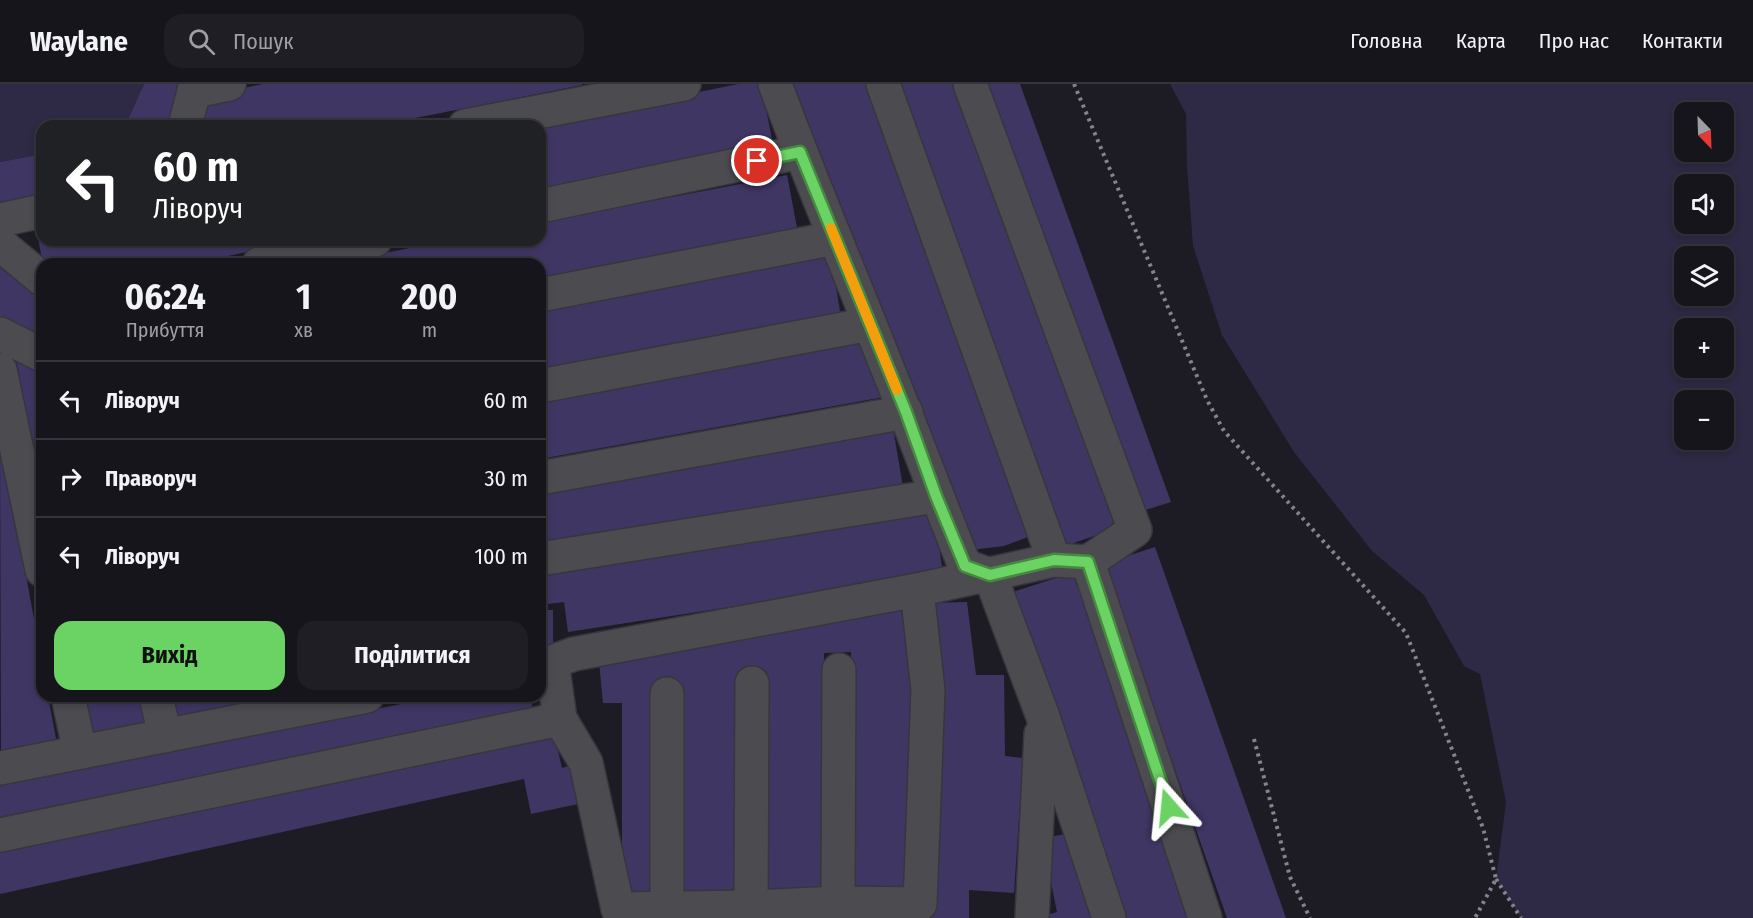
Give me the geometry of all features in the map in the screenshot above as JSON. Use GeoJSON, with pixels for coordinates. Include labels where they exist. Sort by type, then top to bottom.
{"type":"FeatureCollection","features":[{"type":"Feature","properties":{"kind":"lane"},"geometry":{"type":"LineString","coordinates":[[187,120],[196,88],[229,84]]}},
{"type":"Feature","properties":{"kind":"lane"},"geometry":{"type":"LineString","coordinates":[[496,120],[684,84]]}},
{"type":"Feature","properties":{"kind":"lane"},"geometry":{"type":"LineString","coordinates":[[775,84],[965,566],[990,575],[1042,714],[1109,918]]}},
{"type":"Feature","properties":{"kind":"lane"},"geometry":{"type":"LineString","coordinates":[[883,84],[1054,560]]}},
{"type":"Feature","properties":{"kind":"lane"},"geometry":{"type":"LineString","coordinates":[[917,590],[928,690],[920,904],[837,903],[618,909],[586,763],[560,719],[546,663],[574,654],[917,590],[1054,560],[1088,562],[1135,530],[970,84]]}},
{"type":"Feature","properties":{"kind":"lane"},"geometry":{"type":"LineString","coordinates":[[546,205],[800,152]]}},
{"type":"Feature","properties":{"kind":"lane"},"geometry":{"type":"LineString","coordinates":[[0,220],[36,212]]}},
{"type":"Feature","properties":{"kind":"lane"},"geometry":{"type":"LineString","coordinates":[[546,294],[835,238]]}},
{"type":"Feature","properties":{"kind":"lane"},"geometry":{"type":"LineString","coordinates":[[0,244],[36,274]]}},
{"type":"Feature","properties":{"kind":"lane"},"geometry":{"type":"LineString","coordinates":[[287,258],[346,246]]}},
{"type":"Feature","properties":{"kind":"lane"},"geometry":{"type":"LineString","coordinates":[[546,385],[870,324]]}},
{"type":"Feature","properties":{"kind":"lane"},"geometry":{"type":"LineString","coordinates":[[0,334],[36,353]]}},
{"type":"Feature","properties":{"kind":"lane"},"geometry":{"type":"LineString","coordinates":[[0,370],[36,541]]}},
{"type":"Feature","properties":{"kind":"lane"},"geometry":{"type":"LineString","coordinates":[[546,477],[906,412]]}},
{"type":"Feature","properties":{"kind":"lane"},"geometry":{"type":"LineString","coordinates":[[546,558],[936,496]]}},
{"type":"Feature","properties":{"kind":"lane"},"geometry":{"type":"LineString","coordinates":[[1088,562],[1205,918]]}},
{"type":"Feature","properties":{"kind":"lane"},"geometry":{"type":"LineString","coordinates":[[837,903],[839,670]]}},
{"type":"Feature","properties":{"kind":"lane"},"geometry":{"type":"LineString","coordinates":[[751,907],[752,683]]}},
{"type":"Feature","properties":{"kind":"lane"},"geometry":{"type":"LineString","coordinates":[[667,694],[667,908]]}},
{"type":"Feature","properties":{"kind":"lane"},"geometry":{"type":"LineString","coordinates":[[69,702],[80,752]]}},
{"type":"Feature","properties":{"kind":"lane"},"geometry":{"type":"LineString","coordinates":[[157,702],[165,736]]}},
{"type":"Feature","properties":{"kind":"lane"},"geometry":{"type":"LineString","coordinates":[[0,768],[165,736],[253,707],[306,702]]}},
{"type":"Feature","properties":{"kind":"lane"},"geometry":{"type":"LineString","coordinates":[[1032,918],[1042,714]]}},
{"type":"Feature","properties":{"kind":"lane"},"geometry":{"type":"LineString","coordinates":[[0,835],[560,719]]}},
{"type":"Feature","properties":{"kind":"path"},"geometry":{"type":"LineString","coordinates":[[1074,84],[1207,400],[1224,431],[1406,633],[1483,828],[1496,879],[1521,918]]}},
{"type":"Feature","properties":{"kind":"path"},"geometry":{"type":"LineString","coordinates":[[1254,739],[1290,877],[1310,918]]}},
{"type":"Feature","properties":{"kind":"path"},"geometry":{"type":"LineString","coordinates":[[1475,918],[1496,879]]}},
{"type":"Feature","properties":{"kind":"shaded area"},"geometry":{"type":"Polygon","coordinates":[[[0,84],[144,84],[128,120],[36,120],[36,155],[0,162],[0,84]]]}},
{"type":"Feature","properties":{"kind":"shaded area"},"geometry":{"type":"Polygon","coordinates":[[[1170,84],[1753,84],[1753,918],[1521,918],[1496,879],[1506,802],[1480,674],[1464,666],[1424,595],[1372,551],[1294,452],[1222,335],[1193,246],[1186,114],[1170,84]]]}},
{"type":"Feature","properties":{"kind":"building"},"geometry":{"type":"Polygon","coordinates":[[[144,84],[189,84],[175,120],[128,120],[144,84]]]}},
{"type":"Feature","properties":{"kind":"building"},"geometry":{"type":"Polygon","coordinates":[[[263,84],[582,84],[405,120],[193,120],[200,97],[263,84]]]}},
{"type":"Feature","properties":{"kind":"building"},"geometry":{"type":"Polygon","coordinates":[[[738,84],[761,84],[773,144],[546,191],[546,124],[738,84]]]}},
{"type":"Feature","properties":{"kind":"building"},"geometry":{"type":"Polygon","coordinates":[[[794,84],[868,84],[1033,535],[1004,546],[971,550],[811,134],[794,84]]]}},
{"type":"Feature","properties":{"kind":"building"},"geometry":{"type":"Polygon","coordinates":[[[895,84],[961,84],[1120,527],[1062,547],[895,84]]]}},
{"type":"Feature","properties":{"kind":"building"},"geometry":{"type":"Polygon","coordinates":[[[983,84],[1020,84],[1171,502],[1139,512],[983,84]]]}},
{"type":"Feature","properties":{"kind":"building"},"geometry":{"type":"Polygon","coordinates":[[[36,155],[36,196],[0,202],[0,162],[36,155]]]}},
{"type":"Feature","properties":{"kind":"building"},"geometry":{"type":"Polygon","coordinates":[[[787,175],[798,233],[546,281],[546,258],[360,258],[420,246],[546,246],[546,221],[787,175]]]}},
{"type":"Feature","properties":{"kind":"building"},"geometry":{"type":"Polygon","coordinates":[[[40,246],[276,246],[218,258],[42,258],[40,246]]]}},
{"type":"Feature","properties":{"kind":"building"},"geometry":{"type":"Polygon","coordinates":[[[831,257],[841,317],[546,370],[546,308],[831,257]]]}},
{"type":"Feature","properties":{"kind":"building"},"geometry":{"type":"Polygon","coordinates":[[[0,263],[36,287],[36,339],[0,316],[0,263]]]}},
{"type":"Feature","properties":{"kind":"building"},"geometry":{"type":"Polygon","coordinates":[[[867,342],[884,397],[546,458],[546,397],[867,342]]]}},
{"type":"Feature","properties":{"kind":"building"},"geometry":{"type":"Polygon","coordinates":[[[15,353],[36,363],[36,462],[15,353]]]}},
{"type":"Feature","properties":{"kind":"building"},"geometry":{"type":"Polygon","coordinates":[[[893,428],[903,487],[546,547],[546,487],[893,428]]]}},
{"type":"Feature","properties":{"kind":"building"},"geometry":{"type":"Polygon","coordinates":[[[0,435],[36,630],[36,702],[49,702],[57,744],[1,754],[0,435]]]}},
{"type":"Feature","properties":{"kind":"building"},"geometry":{"type":"Polygon","coordinates":[[[934,511],[943,574],[568,632],[564,602],[546,604],[546,571],[934,511]]]}},
{"type":"Feature","properties":{"kind":"building"},"geometry":{"type":"Polygon","coordinates":[[[1155,547],[1286,918],[1227,918],[1103,564],[1155,547]]]}},
{"type":"Feature","properties":{"kind":"building"},"geometry":{"type":"Polygon","coordinates":[[[1074,572],[1191,918],[1123,918],[1013,592],[1074,572]]]}},
{"type":"Feature","properties":{"kind":"building"},"geometry":{"type":"Polygon","coordinates":[[[967,602],[976,675],[1004,675],[1005,756],[1023,758],[1014,893],[969,890],[969,918],[931,918],[938,689],[927,603],[967,602]]]}},
{"type":"Feature","properties":{"kind":"building"},"geometry":{"type":"Polygon","coordinates":[[[907,603],[913,684],[907,891],[849,891],[851,652],[824,653],[823,891],[768,892],[765,670],[743,671],[738,898],[622,890],[622,703],[603,703],[599,662],[907,603]]]}},
{"type":"Feature","properties":{"kind":"building"},"geometry":{"type":"Polygon","coordinates":[[[546,610],[553,610],[553,647],[546,647],[546,610]]]}},
{"type":"Feature","properties":{"kind":"building"},"geometry":{"type":"Polygon","coordinates":[[[82,702],[141,702],[147,727],[89,739],[82,702]]]}},
{"type":"Feature","properties":{"kind":"building"},"geometry":{"type":"Polygon","coordinates":[[[169,702],[233,702],[234,709],[173,721],[169,702]]]}},
{"type":"Feature","properties":{"kind":"building"},"geometry":{"type":"Polygon","coordinates":[[[412,702],[531,702],[534,716],[0,822],[0,783],[412,702]]]}},
{"type":"Feature","properties":{"kind":"building"},"geometry":{"type":"Polygon","coordinates":[[[553,730],[562,768],[569,766],[578,804],[531,814],[524,779],[0,894],[0,851],[553,730]]]}},
{"type":"Feature","properties":{"kind":"building"},"geometry":{"type":"Polygon","coordinates":[[[1072,833],[1096,918],[1037,918],[1057,912],[1042,838],[1072,833]]]}},
{"type":"Feature","properties":{"kind":"slow traffic"},"geometry":{"type":"LineString","coordinates":[[831,228],[897,390]]}},
{"type":"Feature","properties":{"kind":"route"},"geometry":{"type":"LineString","coordinates":[[757,161],[800,152],[906,412],[936,496],[965,566],[990,575],[1054,560],[1088,562],[1169,807]]}}]}
